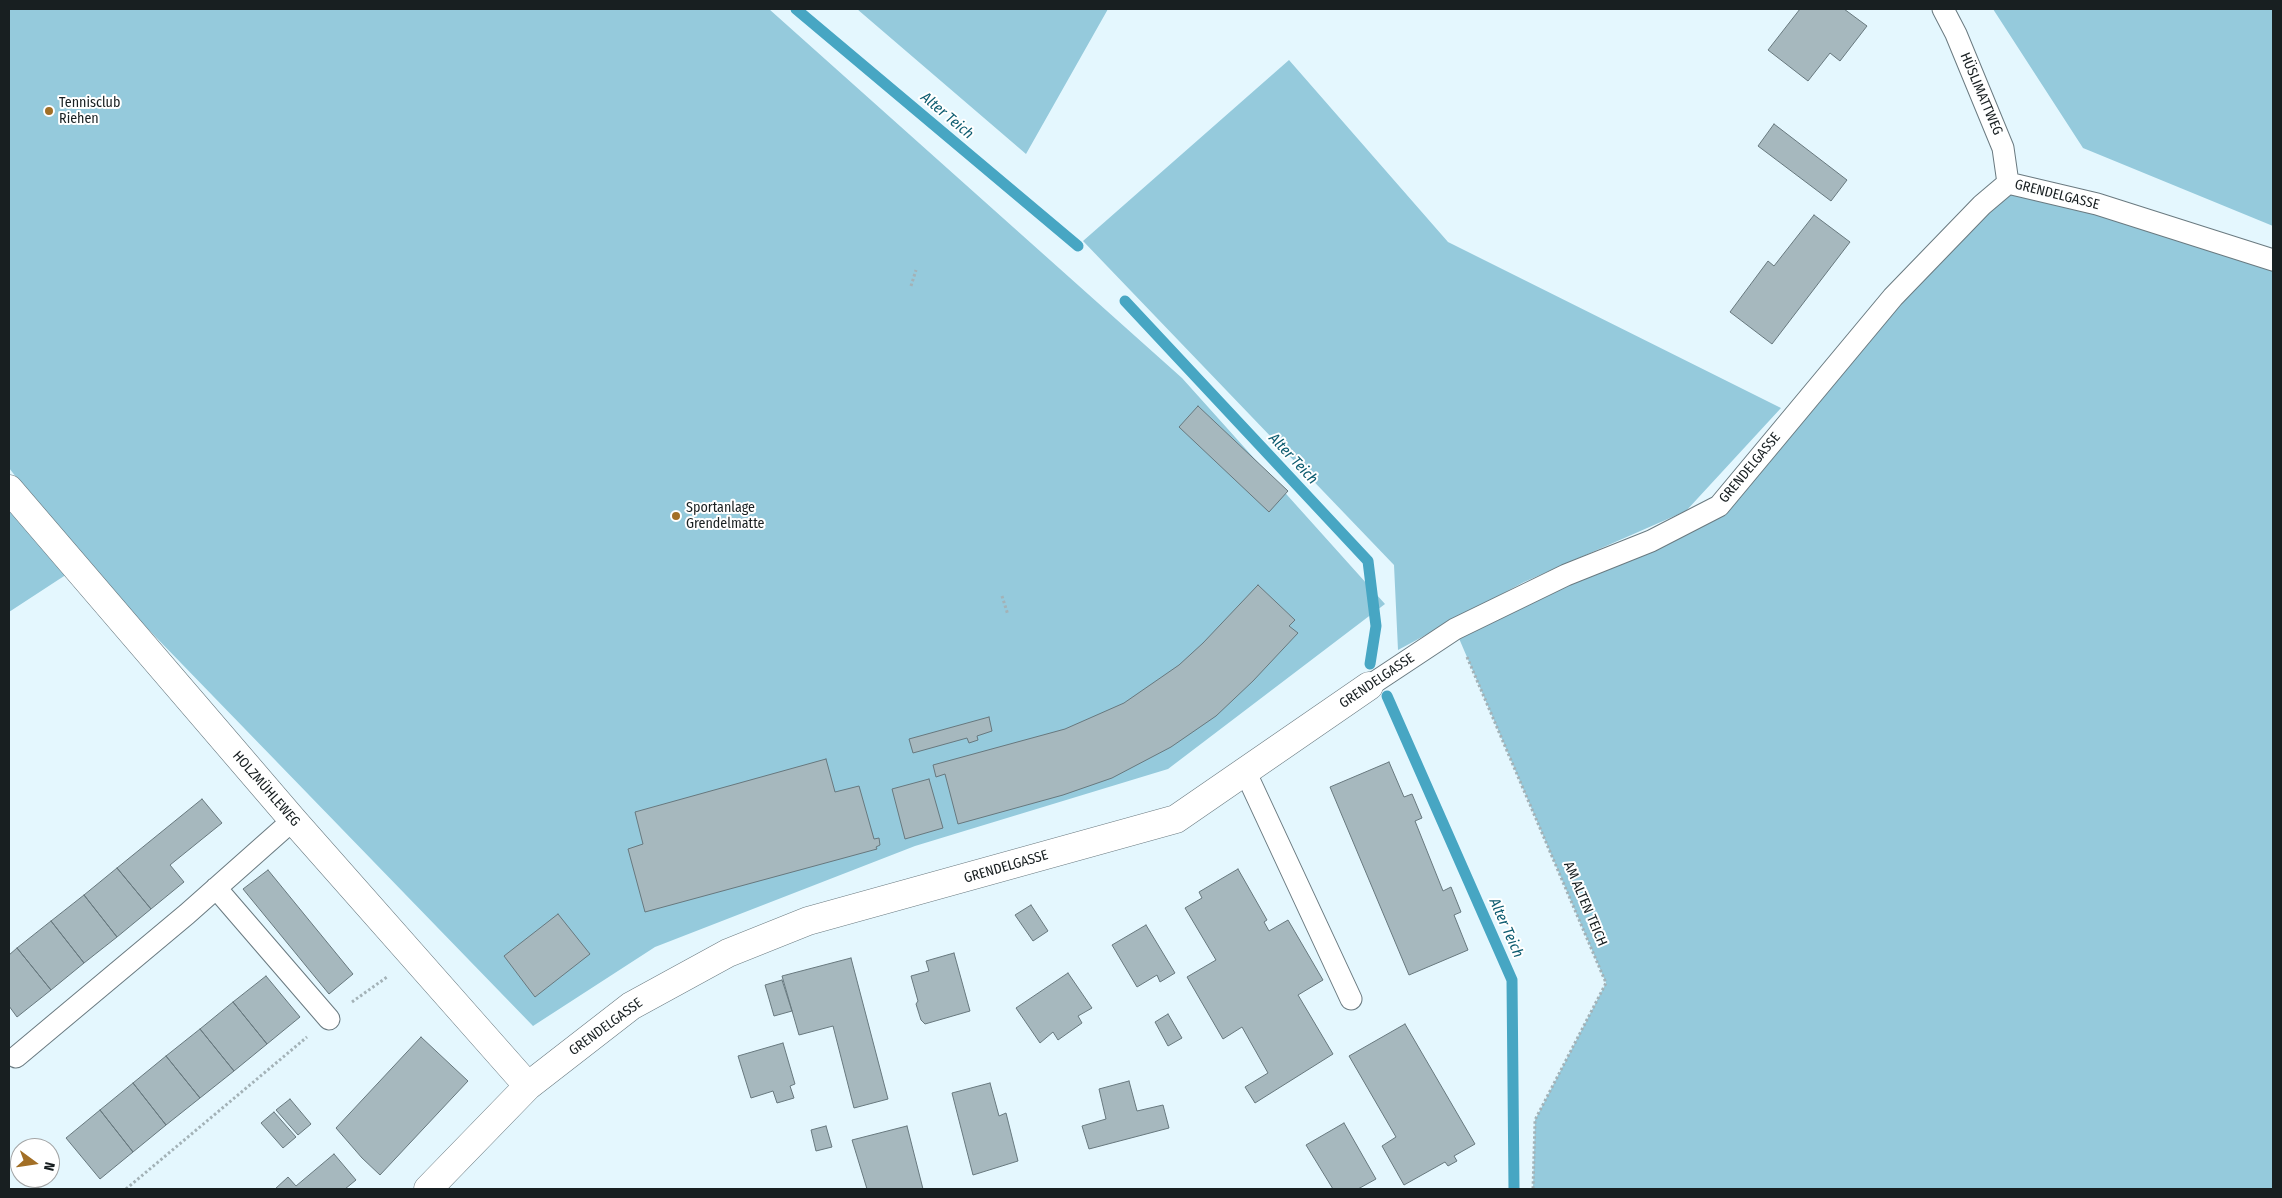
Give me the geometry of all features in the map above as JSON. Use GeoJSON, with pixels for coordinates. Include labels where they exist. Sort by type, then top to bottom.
{"type":"FeatureCollection","features":[{"type":"Feature","properties":{"kind":"street","name":"HOLZMÜHLEWEG"},"geometry":{"type":"LineString","coordinates":[[9,489],[293,820],[528,1086]]}},
{"type":"Feature","properties":{"kind":"street","name":"GRENDELGASSE"},"geometry":{"type":"LineString","coordinates":[[428,1189],[528,1086],[631,1006],[728,953],[808,921],[1176,819],[1369,686]]}},
{"type":"Feature","properties":{"kind":"lane","name":"HÜSLIMATTWEG"},"geometry":{"type":"LineString","coordinates":[[1943,9],[1956,34],[2003,148],[2008,182]]}},
{"type":"Feature","properties":{"kind":"lane","name":"GRENDELGASSE"},"geometry":{"type":"LineString","coordinates":[[1369,686],[1454,629],[1566,575],[1651,541],[1719,506],[1893,297],[1982,205],[2008,182],[2097,204],[2273,260]]}},
{"type":"Feature","properties":{"kind":"lane"},"geometry":{"type":"LineString","coordinates":[[1245,771],[1351,999]]}},
{"type":"Feature","properties":{"kind":"lane"},"geometry":{"type":"LineString","coordinates":[[16,1057],[216,888],[293,820]]}},
{"type":"Feature","properties":{"kind":"lane"},"geometry":{"type":"LineString","coordinates":[[216,888],[329,1019]]}},
{"type":"Feature","properties":{"kind":"path"},"geometry":{"type":"LineString","coordinates":[[911,286],[916,270]]}},
{"type":"Feature","properties":{"kind":"path"},"geometry":{"type":"LineString","coordinates":[[1002,596],[1008,615]]}},
{"type":"Feature","properties":{"kind":"path","name":"AM ALTEN TEICH"},"geometry":{"type":"LineString","coordinates":[[1454,629],[1606,983],[1535,1120],[1533,1189]]}},
{"type":"Feature","properties":{"kind":"path"},"geometry":{"type":"LineString","coordinates":[[126,1189],[329,1019],[414,957]]}},
{"type":"Feature","properties":{"kind":"shaded area","name":"Sportanlage Grendelmatte"},"geometry":{"type":"Polygon","coordinates":[[[9,9],[769,9],[1182,378],[1385,604],[1168,769],[915,846],[655,947],[533,1026],[84,563],[9,612],[9,482],[78,556],[9,468],[9,9]]]}},
{"type":"Feature","properties":{"kind":"shaded area"},"geometry":{"type":"Polygon","coordinates":[[[857,9],[1108,9],[1026,154],[857,9]]]}},
{"type":"Feature","properties":{"kind":"shaded area"},"geometry":{"type":"Polygon","coordinates":[[[1993,9],[2273,9],[2273,226],[2083,148],[1993,9]]]}},
{"type":"Feature","properties":{"kind":"shaded area"},"geometry":{"type":"Polygon","coordinates":[[[1289,60],[1448,242],[1781,408],[1686,511],[1524,582],[1398,650],[1394,565],[1083,241],[1289,60]]]}},
{"type":"Feature","properties":{"kind":"shaded area"},"geometry":{"type":"Polygon","coordinates":[[[2008,183],[2273,260],[2273,1189],[1533,1189],[1535,1120],[1606,983],[1455,629],[1719,506],[2008,183]]]}},
{"type":"Feature","properties":{"kind":"building"},"geometry":{"type":"Polygon","coordinates":[[[1800,9],[1844,9],[1867,26],[1840,61],[1830,53],[1808,81],[1768,50],[1800,9]]]}},
{"type":"Feature","properties":{"kind":"building"},"geometry":{"type":"Polygon","coordinates":[[[1774,124],[1847,180],[1831,201],[1758,146],[1774,124]]]}},
{"type":"Feature","properties":{"kind":"building"},"geometry":{"type":"Polygon","coordinates":[[[1814,215],[1850,242],[1772,344],[1730,312],[1768,261],[1774,266],[1814,215]]]}},
{"type":"Feature","properties":{"kind":"building"},"geometry":{"type":"Polygon","coordinates":[[[1198,406],[1288,491],[1269,512],[1179,427],[1198,406]]]}},
{"type":"Feature","properties":{"kind":"building"},"geometry":{"type":"Polygon","coordinates":[[[1258,585],[1295,620],[1289,626],[1298,633],[1253,681],[1216,716],[1171,747],[1112,778],[1063,795],[958,824],[945,774],[936,777],[933,765],[1065,729],[1124,703],[1179,665],[1203,643],[1258,585]]]}},
{"type":"Feature","properties":{"kind":"building"},"geometry":{"type":"Polygon","coordinates":[[[989,717],[992,731],[977,736],[978,740],[969,743],[967,738],[913,753],[909,739],[989,717]]]}},
{"type":"Feature","properties":{"kind":"building"},"geometry":{"type":"Polygon","coordinates":[[[826,759],[835,792],[859,786],[874,839],[879,838],[880,845],[876,847],[877,849],[645,912],[628,849],[643,844],[635,812],[826,759]]]}},
{"type":"Feature","properties":{"kind":"building"},"geometry":{"type":"Polygon","coordinates":[[[1389,762],[1404,797],[1412,794],[1422,818],[1415,821],[1443,891],[1451,887],[1461,912],[1454,915],[1468,950],[1409,975],[1330,787],[1389,762]]]}},
{"type":"Feature","properties":{"kind":"building"},"geometry":{"type":"Polygon","coordinates":[[[929,779],[943,828],[905,839],[892,789],[929,779]]]}},
{"type":"Feature","properties":{"kind":"building"},"geometry":{"type":"Polygon","coordinates":[[[202,799],[222,823],[170,865],[184,882],[151,909],[117,868],[202,799]]]}},
{"type":"Feature","properties":{"kind":"building"},"geometry":{"type":"Polygon","coordinates":[[[117,868],[151,909],[117,937],[84,895],[117,868]]]}},
{"type":"Feature","properties":{"kind":"building"},"geometry":{"type":"Polygon","coordinates":[[[1238,869],[1267,920],[1264,922],[1269,931],[1288,920],[1323,980],[1298,995],[1333,1054],[1255,1103],[1245,1087],[1268,1073],[1242,1027],[1223,1039],[1187,977],[1216,960],[1185,908],[1202,898],[1199,892],[1238,869]]]}},
{"type":"Feature","properties":{"kind":"building"},"geometry":{"type":"Polygon","coordinates":[[[268,870],[353,974],[329,994],[243,889],[268,870]]]}},
{"type":"Feature","properties":{"kind":"building"},"geometry":{"type":"Polygon","coordinates":[[[84,895],[117,937],[84,963],[51,921],[84,895]]]}},
{"type":"Feature","properties":{"kind":"building"},"geometry":{"type":"Polygon","coordinates":[[[1031,905],[1048,931],[1033,941],[1015,915],[1031,905]]]}},
{"type":"Feature","properties":{"kind":"building"},"geometry":{"type":"Polygon","coordinates":[[[558,914],[590,954],[535,997],[504,956],[558,914]]]}},
{"type":"Feature","properties":{"kind":"building"},"geometry":{"type":"Polygon","coordinates":[[[51,921],[84,963],[51,990],[17,948],[51,921]]]}},
{"type":"Feature","properties":{"kind":"building"},"geometry":{"type":"Polygon","coordinates":[[[1146,925],[1175,973],[1160,982],[1157,975],[1137,987],[1112,945],[1146,925]]]}},
{"type":"Feature","properties":{"kind":"building"},"geometry":{"type":"Polygon","coordinates":[[[17,948],[51,990],[17,1017],[9,1006],[9,955],[17,948]]]}},
{"type":"Feature","properties":{"kind":"building"},"geometry":{"type":"Polygon","coordinates":[[[954,953],[970,1011],[925,1024],[921,1020],[916,1004],[918,1001],[911,976],[929,971],[926,961],[954,953]]]}},
{"type":"Feature","properties":{"kind":"building"},"geometry":{"type":"Polygon","coordinates":[[[851,958],[888,1099],[854,1108],[833,1026],[799,1035],[782,976],[851,958]]]}},
{"type":"Feature","properties":{"kind":"building"},"geometry":{"type":"Polygon","coordinates":[[[1068,973],[1092,1008],[1078,1016],[1082,1023],[1058,1040],[1053,1032],[1040,1043],[1016,1008],[1068,973]]]}},
{"type":"Feature","properties":{"kind":"building"},"geometry":{"type":"Polygon","coordinates":[[[266,976],[300,1017],[267,1044],[233,1002],[266,976]]]}},
{"type":"Feature","properties":{"kind":"building"},"geometry":{"type":"Polygon","coordinates":[[[782,980],[792,1011],[774,1016],[765,985],[782,980]]]}},
{"type":"Feature","properties":{"kind":"building"},"geometry":{"type":"Polygon","coordinates":[[[233,1002],[267,1044],[234,1071],[200,1029],[233,1002]]]}},
{"type":"Feature","properties":{"kind":"building"},"geometry":{"type":"Polygon","coordinates":[[[1168,1014],[1182,1038],[1168,1046],[1155,1022],[1168,1014]]]}},
{"type":"Feature","properties":{"kind":"building"},"geometry":{"type":"Polygon","coordinates":[[[1405,1024],[1475,1144],[1454,1156],[1457,1161],[1448,1166],[1445,1162],[1404,1185],[1382,1146],[1396,1137],[1349,1056],[1405,1024]]]}},
{"type":"Feature","properties":{"kind":"building"},"geometry":{"type":"Polygon","coordinates":[[[200,1029],[234,1071],[200,1098],[166,1056],[200,1029]]]}},
{"type":"Feature","properties":{"kind":"building"},"geometry":{"type":"Polygon","coordinates":[[[421,1037],[468,1081],[380,1175],[362,1158],[336,1128],[421,1037]]]}},
{"type":"Feature","properties":{"kind":"building"},"geometry":{"type":"Polygon","coordinates":[[[783,1043],[795,1084],[790,1086],[794,1098],[777,1103],[773,1091],[751,1098],[738,1056],[783,1043]]]}},
{"type":"Feature","properties":{"kind":"building"},"geometry":{"type":"Polygon","coordinates":[[[166,1056],[200,1098],[166,1125],[133,1083],[166,1056]]]}},
{"type":"Feature","properties":{"kind":"building"},"geometry":{"type":"Polygon","coordinates":[[[1129,1081],[1137,1111],[1163,1105],[1169,1128],[1089,1149],[1082,1126],[1106,1119],[1099,1089],[1129,1081]]]}},
{"type":"Feature","properties":{"kind":"building"},"geometry":{"type":"Polygon","coordinates":[[[133,1083],[166,1125],[133,1152],[100,1110],[133,1083]]]}},
{"type":"Feature","properties":{"kind":"building"},"geometry":{"type":"Polygon","coordinates":[[[990,1083],[999,1116],[1006,1113],[1018,1161],[973,1175],[952,1093],[990,1083]]]}},
{"type":"Feature","properties":{"kind":"building"},"geometry":{"type":"Polygon","coordinates":[[[290,1099],[311,1124],[298,1135],[276,1110],[290,1099]]]}},
{"type":"Feature","properties":{"kind":"building"},"geometry":{"type":"Polygon","coordinates":[[[100,1110],[133,1152],[100,1179],[66,1138],[100,1110]]]}},
{"type":"Feature","properties":{"kind":"building"},"geometry":{"type":"Polygon","coordinates":[[[274,1112],[296,1137],[283,1148],[261,1123],[274,1112]]]}},
{"type":"Feature","properties":{"kind":"building"},"geometry":{"type":"Polygon","coordinates":[[[1344,1123],[1376,1179],[1358,1189],[1333,1189],[1306,1145],[1344,1123]]]}},
{"type":"Feature","properties":{"kind":"building"},"geometry":{"type":"Polygon","coordinates":[[[826,1126],[832,1147],[816,1151],[811,1130],[826,1126]]]}},
{"type":"Feature","properties":{"kind":"building"},"geometry":{"type":"Polygon","coordinates":[[[907,1126],[923,1189],[867,1189],[852,1140],[907,1126]]]}},
{"type":"Feature","properties":{"kind":"building"},"geometry":{"type":"Polygon","coordinates":[[[334,1154],[356,1180],[345,1189],[275,1189],[288,1177],[296,1186],[334,1154]]]}},
{"type":"Feature","properties":{"kind":"waterway","name":"Alter Teich"},"geometry":{"type":"LineString","coordinates":[[796,9],[1078,246]]}},
{"type":"Feature","properties":{"kind":"waterway","name":"Alter Teich"},"geometry":{"type":"LineString","coordinates":[[1125,301],[1368,561],[1376,626],[1370,664]]}},
{"type":"Feature","properties":{"kind":"waterway","name":"Alter Teich"},"geometry":{"type":"LineString","coordinates":[[1387,696],[1512,980],[1514,1189]]}},
{"type":"Feature","properties":{"kind":"place","name":"Tennisclub Riehen"},"geometry":{"type":"Point","coordinates":[49,111]}},
{"type":"Feature","properties":{"kind":"place","name":"Sportanlage Grendelmatte"},"geometry":{"type":"Point","coordinates":[676,516]}}]}
